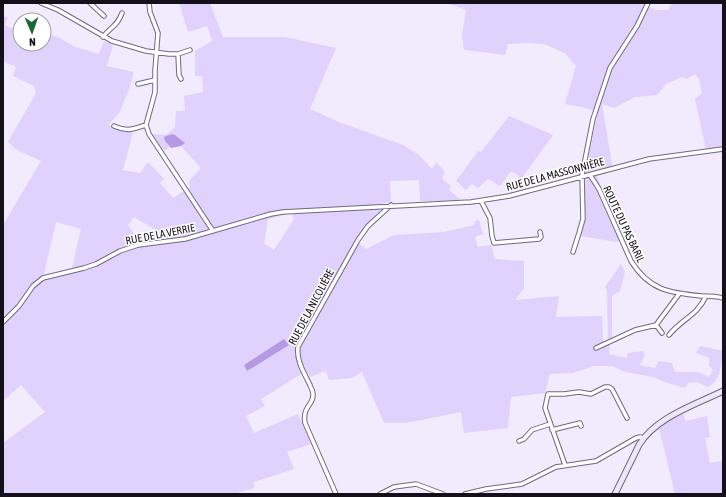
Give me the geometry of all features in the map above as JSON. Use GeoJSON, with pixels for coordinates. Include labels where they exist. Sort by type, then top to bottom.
{"type":"FeatureCollection","features":[{"type":"Feature","properties":{"kind":"street"},"geometry":{"type":"LineString","coordinates":[[41,3],[49,4],[112,41],[146,51],[178,54],[190,50]]}},
{"type":"Feature","properties":{"kind":"street"},"geometry":{"type":"LineString","coordinates":[[90,3],[104,16]]}},
{"type":"Feature","properties":{"kind":"street"},"geometry":{"type":"LineString","coordinates":[[573,252],[583,219],[582,176],[593,119],[610,68],[637,26],[647,4]]}},
{"type":"Feature","properties":{"kind":"street"},"geometry":{"type":"LineString","coordinates":[[149,5],[158,33],[154,96],[146,125],[149,134],[214,231]]}},
{"type":"Feature","properties":{"kind":"street"},"geometry":{"type":"LineString","coordinates":[[103,37],[115,26],[122,13]]}},
{"type":"Feature","properties":{"kind":"street"},"geometry":{"type":"LineString","coordinates":[[178,54],[179,75],[181,79]]}},
{"type":"Feature","properties":{"kind":"street"},"geometry":{"type":"LineString","coordinates":[[138,84],[155,80]]}},
{"type":"Feature","properties":{"kind":"street"},"geometry":{"type":"LineString","coordinates":[[114,126],[128,130],[146,125]]}},
{"type":"Feature","properties":{"kind":"street","name":"RUE DE LA MASSONNIÈRE"},"geometry":{"type":"LineString","coordinates":[[391,205],[480,201],[509,196],[649,159],[723,149]]}},
{"type":"Feature","properties":{"kind":"street","name":"ROUTE DU PAS BARIL"},"geometry":{"type":"LineString","coordinates":[[590,175],[602,196],[631,261],[637,271],[662,290],[679,294],[723,298]]}},
{"type":"Feature","properties":{"kind":"street"},"geometry":{"type":"LineString","coordinates":[[480,201],[490,218],[494,242],[539,239],[541,237],[540,232]]}},
{"type":"Feature","properties":{"kind":"street","name":"RUE DE LA VERRIE"},"geometry":{"type":"LineString","coordinates":[[3,322],[19,306],[33,286],[43,278],[96,264],[138,245],[177,241],[283,212],[391,205]]}},
{"type":"Feature","properties":{"kind":"street","name":"RUE DE LA NICOLIÈRE"},"geometry":{"type":"LineString","coordinates":[[336,494],[304,423],[305,410],[312,400],[314,393],[298,359],[298,347],[358,240],[368,226],[391,205]]}},
{"type":"Feature","properties":{"kind":"street"},"geometry":{"type":"LineString","coordinates":[[596,348],[635,330],[656,325],[679,294]]}},
{"type":"Feature","properties":{"kind":"street"},"geometry":{"type":"LineString","coordinates":[[669,335],[677,325],[696,312],[702,305],[706,296]]}},
{"type":"Feature","properties":{"kind":"street"},"geometry":{"type":"LineString","coordinates":[[656,325],[662,333]]}},
{"type":"Feature","properties":{"kind":"street"},"geometry":{"type":"LineString","coordinates":[[565,466],[545,408],[548,394],[579,392],[591,394],[609,386],[627,418]]}},
{"type":"Feature","properties":{"kind":"street"},"geometry":{"type":"LineString","coordinates":[[615,494],[643,438],[653,428],[665,420],[723,391]]}},
{"type":"Feature","properties":{"kind":"street"},"geometry":{"type":"LineString","coordinates":[[552,430],[580,423],[581,426]]}},
{"type":"Feature","properties":{"kind":"street"},"geometry":{"type":"LineString","coordinates":[[519,441],[524,439],[532,430],[550,424]]}},
{"type":"Feature","properties":{"kind":"street"},"geometry":{"type":"LineString","coordinates":[[465,494],[486,489],[522,484],[550,470],[596,461],[640,436],[643,438]]}},
{"type":"Feature","properties":{"kind":"street"},"geometry":{"type":"LineString","coordinates":[[380,494],[394,487],[416,484],[443,494]]}},
{"type":"Feature","properties":{"kind":"shaded area"},"geometry":{"type":"Polygon","coordinates":[[[179,3],[210,3],[223,37],[285,37],[336,48],[310,109],[339,122],[403,145],[419,155],[432,169],[436,162],[445,172],[442,179],[451,186],[449,190],[460,199],[457,201],[420,201],[419,180],[390,181],[391,202],[382,203],[380,210],[355,241],[366,249],[394,235],[444,232],[474,225],[475,221],[479,220],[483,234],[475,237],[478,247],[491,245],[495,259],[524,261],[524,288],[515,300],[559,296],[556,317],[602,316],[603,342],[608,340],[607,291],[605,287],[621,264],[625,272],[620,291],[612,296],[612,339],[610,339],[609,354],[626,358],[628,353],[643,351],[645,354],[640,365],[655,368],[659,361],[672,363],[675,372],[698,372],[709,377],[713,370],[709,365],[709,358],[696,353],[700,346],[723,351],[723,361],[716,379],[708,387],[697,382],[688,383],[685,388],[653,377],[625,372],[612,366],[594,366],[573,373],[550,374],[545,393],[511,397],[508,428],[464,433],[461,412],[406,423],[384,423],[362,372],[352,378],[329,380],[326,371],[310,377],[306,371],[261,399],[265,406],[246,416],[254,433],[298,414],[311,444],[287,452],[294,469],[254,482],[254,488],[234,494],[3,494],[3,443],[45,412],[21,385],[3,401],[3,225],[41,161],[17,150],[8,142],[36,93],[34,86],[13,76],[16,67],[3,61],[3,16],[8,17],[5,25],[12,28],[12,52],[52,52],[52,36],[60,38],[75,47],[99,54],[104,41],[113,45],[107,66],[134,72],[120,112],[108,125],[122,131],[133,132],[123,170],[140,173],[148,162],[164,179],[160,183],[173,198],[190,187],[189,181],[201,168],[181,146],[184,144],[175,135],[172,134],[165,140],[170,147],[164,151],[152,134],[166,135],[175,127],[176,111],[185,111],[184,96],[203,92],[202,76],[195,76],[195,51],[212,41],[207,26],[188,32],[179,3]],[[292,213],[268,219],[264,244],[274,250],[294,219],[292,213]],[[134,217],[128,225],[137,238],[146,238],[152,241],[161,240],[159,232],[134,217]],[[56,222],[44,274],[47,279],[73,273],[72,268],[81,229],[56,222]]]}},
{"type":"Feature","properties":{"kind":"shaded area"},"geometry":{"type":"Polygon","coordinates":[[[447,3],[646,3],[645,5],[656,10],[668,10],[672,3],[723,3],[723,152],[707,154],[695,99],[702,93],[699,79],[695,74],[687,79],[682,77],[666,84],[657,95],[635,97],[614,108],[602,104],[613,171],[597,176],[622,239],[616,242],[581,236],[584,216],[586,170],[598,112],[565,104],[576,66],[565,53],[544,44],[508,44],[505,55],[464,50],[462,36],[466,10],[447,3]]]}},
{"type":"Feature","properties":{"kind":"shaded area"},"geometry":{"type":"Polygon","coordinates":[[[509,116],[553,135],[511,193],[507,192],[519,176],[511,171],[500,186],[488,179],[478,188],[472,184],[466,190],[456,181],[478,151],[481,152],[509,116]]]}},
{"type":"Feature","properties":{"kind":"shaded area"},"geometry":{"type":"Polygon","coordinates":[[[172,134],[185,143],[181,146],[171,148],[165,141],[164,137],[172,134]]]}},
{"type":"Feature","properties":{"kind":"shaded area"},"geometry":{"type":"Polygon","coordinates":[[[284,339],[289,345],[247,371],[244,365],[284,339]]]}},
{"type":"Feature","properties":{"kind":"shaded area"},"geometry":{"type":"Polygon","coordinates":[[[683,414],[686,421],[707,416],[710,437],[705,438],[710,463],[723,461],[723,494],[675,494],[659,428],[664,423],[683,414]]]}}]}
